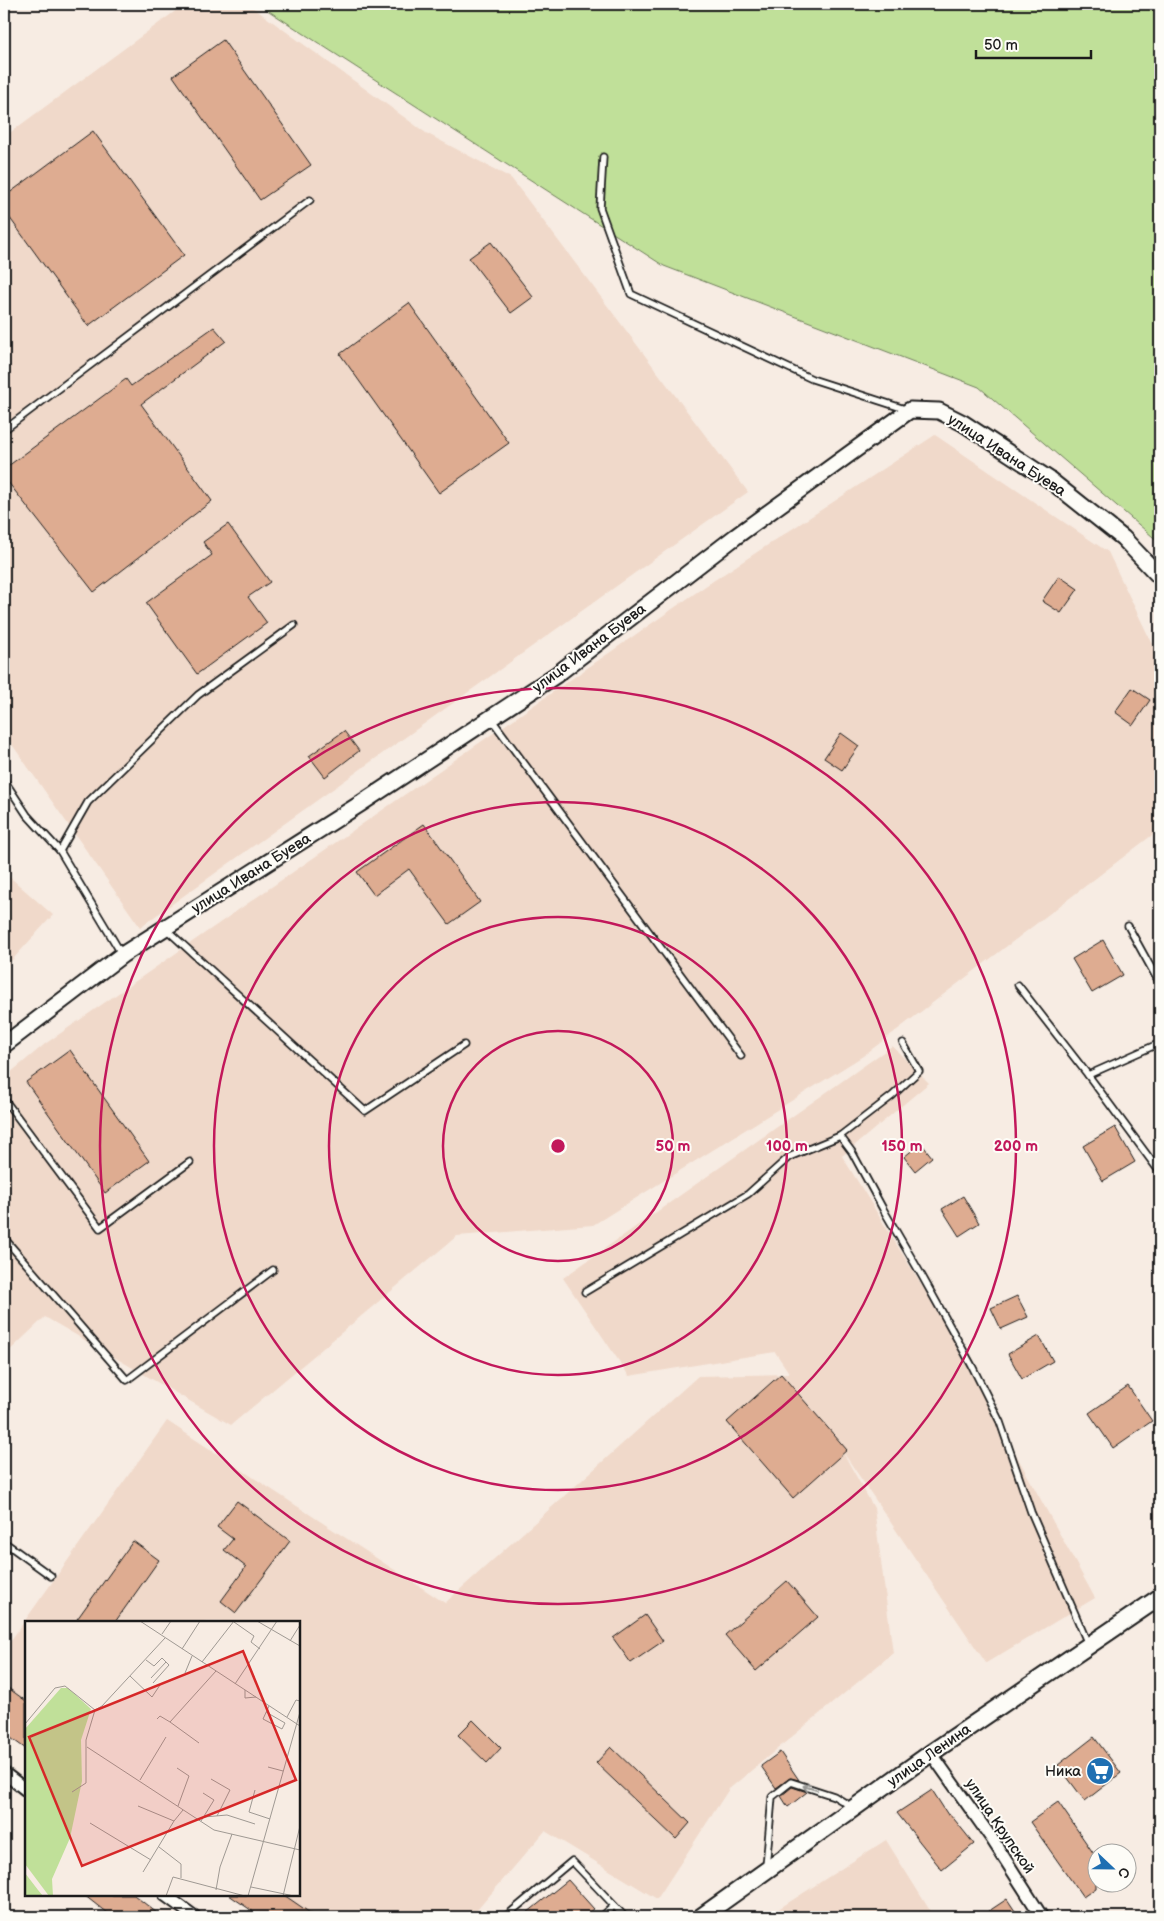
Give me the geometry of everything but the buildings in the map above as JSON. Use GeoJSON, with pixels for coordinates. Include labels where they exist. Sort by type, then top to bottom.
{"type":"FeatureCollection","features":[{"type":"Feature","properties":{"kind":"main road","name":"улица Ленина"},"geometry":{"type":"LineString","coordinates":[[701,1917],[931,1753],[1160,1597]]}},
{"type":"Feature","properties":{"kind":"street","name":"улица Ивана Буева"},"geometry":{"type":"LineString","coordinates":[[4,1045],[122,955],[556,675],[735,537],[910,410],[939,411],[963,423],[1050,480],[1123,538],[1160,577]]}},
{"type":"Feature","properties":{"kind":"street","name":"улица Крупской"},"geometry":{"type":"LineString","coordinates":[[931,1753],[992,1838],[1042,1917]]}},
{"type":"Feature","properties":{"kind":"street"},"geometry":{"type":"LineString","coordinates":[[4,1773],[25,1789]]}},
{"type":"Feature","properties":{"kind":"street"},"geometry":{"type":"LineString","coordinates":[[166,1896],[195,1917]]}},
{"type":"Feature","properties":{"kind":"lane"},"geometry":{"type":"LineString","coordinates":[[603,157],[600,208],[631,294],[812,379],[910,410]]}},
{"type":"Feature","properties":{"kind":"lane"},"geometry":{"type":"LineString","coordinates":[[4,430],[310,200]]}},
{"type":"Feature","properties":{"kind":"lane"},"geometry":{"type":"LineString","coordinates":[[60,851],[88,802],[184,709],[198,696],[294,625]]}},
{"type":"Feature","properties":{"kind":"lane"},"geometry":{"type":"LineString","coordinates":[[490,718],[741,1056]]}},
{"type":"Feature","properties":{"kind":"lane"},"geometry":{"type":"LineString","coordinates":[[4,780],[27,815],[60,851],[122,955]]}},
{"type":"Feature","properties":{"kind":"lane"},"geometry":{"type":"LineString","coordinates":[[1128,926],[1160,984]]}},
{"type":"Feature","properties":{"kind":"lane"},"geometry":{"type":"LineString","coordinates":[[165,928],[365,1111],[464,1045]]}},
{"type":"Feature","properties":{"kind":"lane"},"geometry":{"type":"LineString","coordinates":[[1018,985],[1088,1075],[1158,1171]]}},
{"type":"Feature","properties":{"kind":"lane"},"geometry":{"type":"LineString","coordinates":[[585,1292],[748,1194],[789,1157],[840,1136],[892,1096],[919,1071],[903,1043]]}},
{"type":"Feature","properties":{"kind":"lane"},"geometry":{"type":"LineString","coordinates":[[1088,1075],[1160,1043]]}},
{"type":"Feature","properties":{"kind":"lane"},"geometry":{"type":"LineString","coordinates":[[4,1099],[100,1228],[190,1162]]}},
{"type":"Feature","properties":{"kind":"lane"},"geometry":{"type":"LineString","coordinates":[[840,1136],[852,1152],[882,1209],[922,1276],[972,1366],[1000,1422],[1031,1512],[1089,1646]]}},
{"type":"Feature","properties":{"kind":"lane"},"geometry":{"type":"LineString","coordinates":[[4,1238],[127,1380],[273,1270]]}},
{"type":"Feature","properties":{"kind":"lane"},"geometry":{"type":"LineString","coordinates":[[4,1542],[51,1576]]}},
{"type":"Feature","properties":{"kind":"lane"},"geometry":{"type":"LineString","coordinates":[[765,1872],[772,1797],[791,1782],[834,1796],[854,1808]]}},
{"type":"Feature","properties":{"kind":"lane"},"geometry":{"type":"LineString","coordinates":[[505,1917],[572,1861],[625,1917]]}},
{"type":"Feature","properties":{"kind":"lane"},"geometry":{"type":"LineString","coordinates":[[600,1917],[614,1906]]}},
{"type":"Feature","properties":{"kind":"shaded area"},"geometry":{"type":"Polygon","coordinates":[[[185,4],[248,4],[426,133],[511,178],[748,492],[140,927],[4,733],[4,137],[185,4]]]}},
{"type":"Feature","properties":{"kind":"shaded area"},"geometry":{"type":"Polygon","coordinates":[[[935,435],[1108,552],[1160,660],[1160,829],[863,1056],[593,1225],[457,1236],[231,1425],[45,1317],[4,1356],[4,1078],[45,1044],[707,585],[935,435]]]}},
{"type":"Feature","properties":{"kind":"shaded area"},"geometry":{"type":"Polygon","coordinates":[[[4,872],[53,915],[4,969],[4,872]]]}},
{"type":"Feature","properties":{"kind":"shaded area"},"geometry":{"type":"Polygon","coordinates":[[[892,1046],[929,1083],[842,1156],[932,1302],[1095,1598],[986,1663],[841,1449],[874,1508],[893,1653],[729,1789],[657,1899],[545,1831],[471,1917],[310,1917],[279,1896],[300,1896],[300,1621],[25,1621],[25,1714],[4,1699],[4,1650],[167,1421],[445,1603],[698,1376],[790,1374],[775,1352],[629,1376],[563,1278],[892,1046]]]}},
{"type":"Feature","properties":{"kind":"shaded area"},"geometry":{"type":"Polygon","coordinates":[[[886,1840],[934,1917],[766,1917],[886,1840]]]}},
{"type":"Feature","properties":{"kind":"green space"},"geometry":{"type":"Polygon","coordinates":[[[258,4],[1160,4],[1160,543],[979,387],[664,266],[258,4]]]}},
{"type":"Feature","properties":{"kind":"place","name":"Ника"},"geometry":{"type":"Point","coordinates":[1100,1771]}}]}
